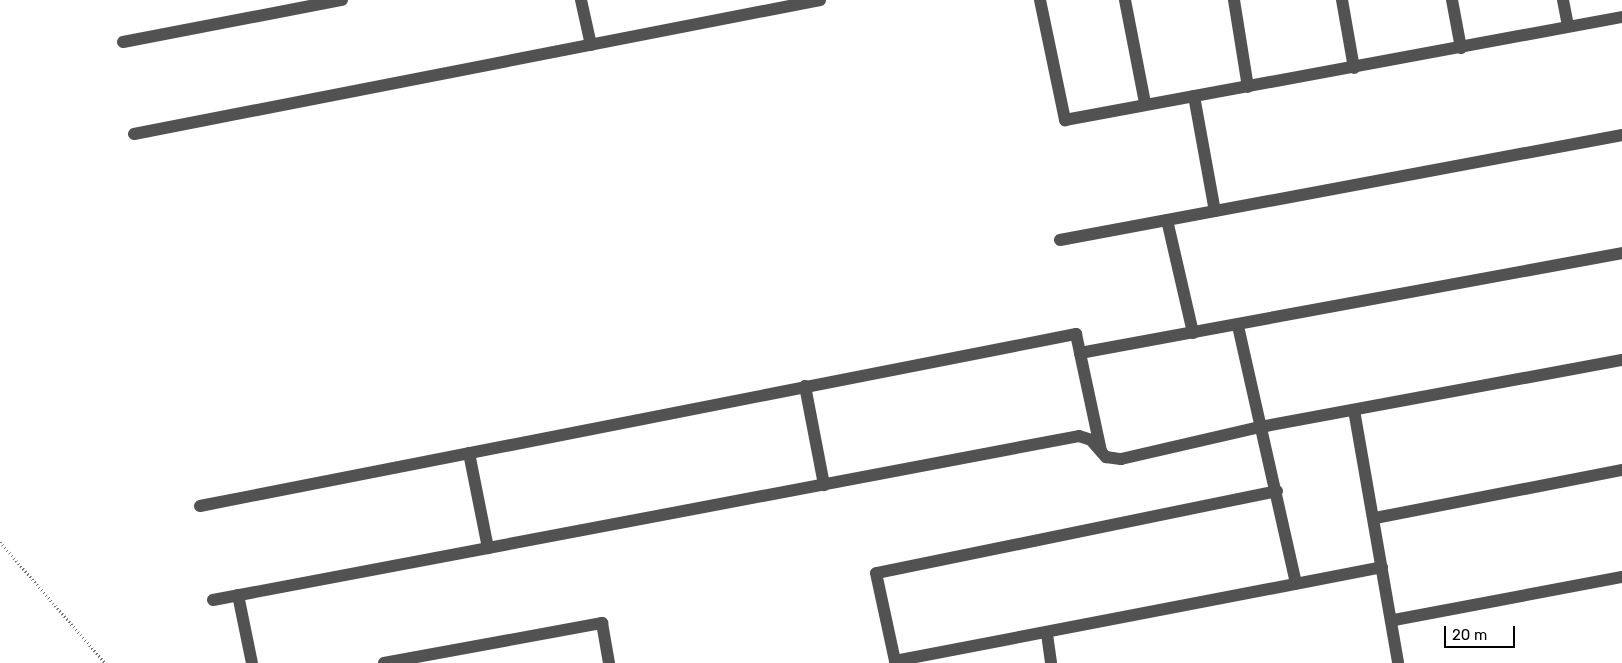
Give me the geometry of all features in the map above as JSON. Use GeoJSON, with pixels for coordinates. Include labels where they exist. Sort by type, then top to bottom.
{"type":"FeatureCollection","features":[{"type":"Feature","properties":{"kind":"street"},"geometry":{"type":"LineString","coordinates":[[123,42],[342,0]]}},
{"type":"Feature","properties":{"kind":"street"},"geometry":{"type":"LineString","coordinates":[[581,0],[591,45]]}},
{"type":"Feature","properties":{"kind":"street"},"geometry":{"type":"LineString","coordinates":[[134,134],[820,0]]}},
{"type":"Feature","properties":{"kind":"street"},"geometry":{"type":"LineString","coordinates":[[1040,0],[1065,120],[1145,103],[1354,68],[1622,16]]}},
{"type":"Feature","properties":{"kind":"street"},"geometry":{"type":"LineString","coordinates":[[1125,0],[1145,103]]}},
{"type":"Feature","properties":{"kind":"street"},"geometry":{"type":"LineString","coordinates":[[1234,0],[1248,87]]}},
{"type":"Feature","properties":{"kind":"street"},"geometry":{"type":"LineString","coordinates":[[1342,0],[1354,68]]}},
{"type":"Feature","properties":{"kind":"street"},"geometry":{"type":"LineString","coordinates":[[1452,0],[1461,48]]}},
{"type":"Feature","properties":{"kind":"street"},"geometry":{"type":"LineString","coordinates":[[1562,0],[1568,26]]}},
{"type":"Feature","properties":{"kind":"street"},"geometry":{"type":"LineString","coordinates":[[1194,96],[1215,211]]}},
{"type":"Feature","properties":{"kind":"street"},"geometry":{"type":"LineString","coordinates":[[1060,240],[1622,135]]}},
{"type":"Feature","properties":{"kind":"street"},"geometry":{"type":"LineString","coordinates":[[1167,220],[1193,333]]}},
{"type":"Feature","properties":{"kind":"street"},"geometry":{"type":"LineString","coordinates":[[1080,353],[1238,326],[1622,253]]}},
{"type":"Feature","properties":{"kind":"street"},"geometry":{"type":"LineString","coordinates":[[1238,326],[1260,427],[1277,491],[1296,584]]}},
{"type":"Feature","properties":{"kind":"street"},"geometry":{"type":"LineString","coordinates":[[200,506],[1076,334],[1102,452]]}},
{"type":"Feature","properties":{"kind":"street"},"geometry":{"type":"LineString","coordinates":[[213,600],[1078,436],[1091,440],[1102,452],[1121,459],[1260,427],[1622,360]]}},
{"type":"Feature","properties":{"kind":"street"},"geometry":{"type":"LineString","coordinates":[[805,386],[824,484]]}},
{"type":"Feature","properties":{"kind":"street"},"geometry":{"type":"LineString","coordinates":[[1354,410],[1375,518],[1382,567],[1394,620],[1396,663]]}},
{"type":"Feature","properties":{"kind":"street"},"geometry":{"type":"LineString","coordinates":[[469,453],[488,548]]}},
{"type":"Feature","properties":{"kind":"street"},"geometry":{"type":"LineString","coordinates":[[1375,518],[1622,470]]}},
{"type":"Feature","properties":{"kind":"street"},"geometry":{"type":"LineString","coordinates":[[1277,491],[876,573],[895,661],[1047,634],[1382,567]]}},
{"type":"Feature","properties":{"kind":"street"},"geometry":{"type":"LineString","coordinates":[[1394,620],[1622,578]]}},
{"type":"Feature","properties":{"kind":"street"},"geometry":{"type":"LineString","coordinates":[[238,596],[252,663]]}},
{"type":"Feature","properties":{"kind":"street"},"geometry":{"type":"LineString","coordinates":[[384,663],[602,623],[609,663]]}},
{"type":"Feature","properties":{"kind":"street"},"geometry":{"type":"LineString","coordinates":[[1047,634],[1051,663]]}},
{"type":"Feature","properties":{"kind":"path"},"geometry":{"type":"LineString","coordinates":[[0,542],[106,663]]}}]}
